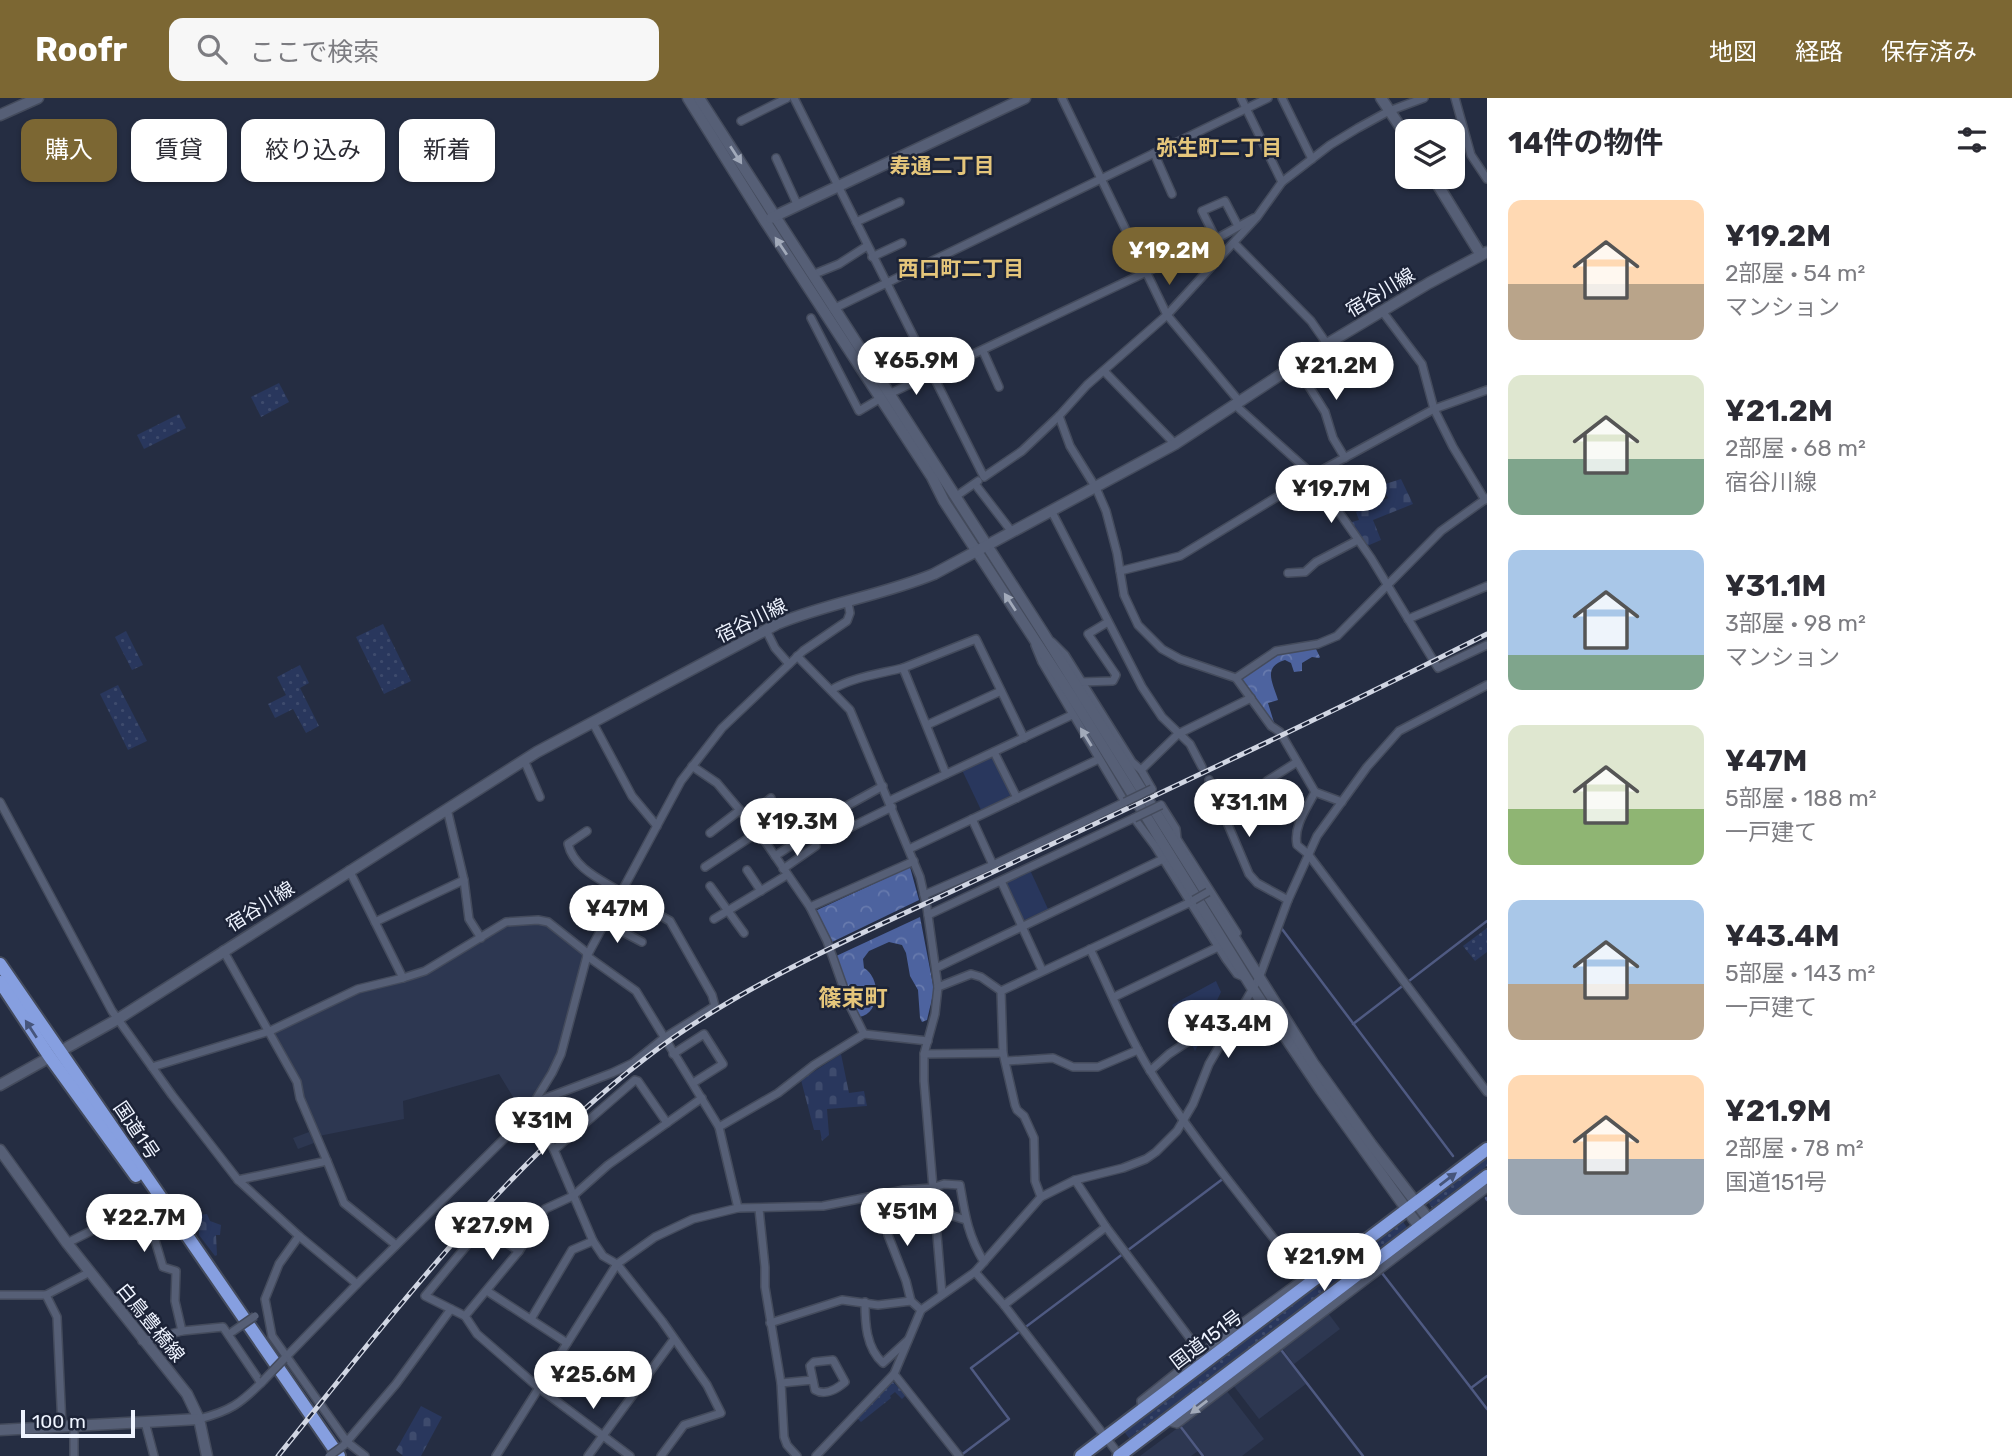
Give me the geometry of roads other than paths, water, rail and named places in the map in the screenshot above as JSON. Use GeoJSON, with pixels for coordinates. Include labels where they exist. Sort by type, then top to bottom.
{"type":"FeatureCollection","features":[{"type":"Feature","properties":{"kind":"highway","name":"国道1号"},"geometry":{"type":"LineString","coordinates":[[0,964],[54,1054],[329,1456]]}},
{"type":"Feature","properties":{"kind":"highway","name":"国道1号"},"geometry":{"type":"LineString","coordinates":[[0,982],[343,1448]]}},
{"type":"Feature","properties":{"kind":"highway","name":"国道151号"},"geometry":{"type":"LineString","coordinates":[[1081,1456],[1487,1149]]}},
{"type":"Feature","properties":{"kind":"highway"},"geometry":{"type":"LineString","coordinates":[[1119,1456],[1487,1176]]}},
{"type":"Feature","properties":{"kind":"street"},"geometry":{"type":"LineString","coordinates":[[0,115],[38,98]]}},
{"type":"Feature","properties":{"kind":"street"},"geometry":{"type":"LineString","coordinates":[[688,98],[765,221],[986,545],[1037,633],[1253,976],[1412,1206]]}},
{"type":"Feature","properties":{"kind":"street"},"geometry":{"type":"LineString","coordinates":[[699,98],[833,309],[976,551],[1037,633],[1065,655],[1152,789],[924,895]]}},
{"type":"Feature","properties":{"kind":"street"},"geometry":{"type":"LineString","coordinates":[[741,121],[788,98]]}},
{"type":"Feature","properties":{"kind":"street"},"geometry":{"type":"LineString","coordinates":[[794,98],[984,477]]}},
{"type":"Feature","properties":{"kind":"street"},"geometry":{"type":"LineString","coordinates":[[765,221],[1025,98]]}},
{"type":"Feature","properties":{"kind":"street"},"geometry":{"type":"LineString","coordinates":[[1062,98],[1167,315],[1237,402],[1313,475],[1438,668],[1487,645]]}},
{"type":"Feature","properties":{"kind":"street"},"geometry":{"type":"LineString","coordinates":[[1241,98],[1282,182]]}},
{"type":"Feature","properties":{"kind":"street"},"geometry":{"type":"LineString","coordinates":[[833,309],[1268,98]]}},
{"type":"Feature","properties":{"kind":"street"},"geometry":{"type":"LineString","coordinates":[[1282,98],[1312,159]]}},
{"type":"Feature","properties":{"kind":"street"},"geometry":{"type":"LineString","coordinates":[[1381,98],[1395,120]]}},
{"type":"Feature","properties":{"kind":"street"},"geometry":{"type":"LineString","coordinates":[[955,497],[1022,451],[1087,385],[1167,315],[1257,217],[1282,182],[1330,145],[1389,111],[1424,98]]}},
{"type":"Feature","properties":{"kind":"street"},"geometry":{"type":"LineString","coordinates":[[1455,98],[1471,155],[1487,179]]}},
{"type":"Feature","properties":{"kind":"street"},"geometry":{"type":"LineString","coordinates":[[1154,153],[1172,194]]}},
{"type":"Feature","properties":{"kind":"street"},"geometry":{"type":"LineString","coordinates":[[776,158],[798,205]]}},
{"type":"Feature","properties":{"kind":"street"},"geometry":{"type":"LineString","coordinates":[[1441,189],[1484,253]]}},
{"type":"Feature","properties":{"kind":"street"},"geometry":{"type":"LineString","coordinates":[[1216,239],[1202,211],[1225,201],[1238,226]]}},
{"type":"Feature","properties":{"kind":"street"},"geometry":{"type":"LineString","coordinates":[[856,222],[900,202]]}},
{"type":"Feature","properties":{"kind":"street"},"geometry":{"type":"LineString","coordinates":[[811,318],[859,411],[1257,217]]}},
{"type":"Feature","properties":{"kind":"street"},"geometry":{"type":"LineString","coordinates":[[872,257],[902,243]]}},
{"type":"Feature","properties":{"kind":"street"},"geometry":{"type":"LineString","coordinates":[[1234,243],[1311,321],[1327,344]]}},
{"type":"Feature","properties":{"kind":"street"},"geometry":{"type":"LineString","coordinates":[[812,275],[838,264],[867,246]]}},
{"type":"Feature","properties":{"kind":"street","name":"宿谷川線"},"geometry":{"type":"LineString","coordinates":[[0,1085],[118,1019],[524,760],[766,629],[807,612],[907,586],[1052,512],[1175,444],[1327,344],[1484,253]]}},
{"type":"Feature","properties":{"kind":"street"},"geometry":{"type":"LineString","coordinates":[[1236,678],[1276,651],[1332,640],[1441,531],[1486,499],[1452,447],[1434,409],[1422,364],[1382,312]]}},
{"type":"Feature","properties":{"kind":"street"},"geometry":{"type":"LineString","coordinates":[[983,351],[999,387]]}},
{"type":"Feature","properties":{"kind":"street"},"geometry":{"type":"LineString","coordinates":[[1296,364],[1325,412],[1333,438],[1345,458]]}},
{"type":"Feature","properties":{"kind":"street"},"geometry":{"type":"LineString","coordinates":[[1104,371],[1175,444]]}},
{"type":"Feature","properties":{"kind":"street"},"geometry":{"type":"LineString","coordinates":[[1120,571],[1180,556],[1313,475],[1434,409],[1487,390]]}},
{"type":"Feature","properties":{"kind":"street"},"geometry":{"type":"LineString","coordinates":[[1059,416],[1070,446],[1096,488],[1111,527],[1124,595],[1138,625],[1162,649],[1180,659],[1236,678],[1271,726],[1280,732],[1315,792],[1342,802]]}},
{"type":"Feature","properties":{"kind":"street"},"geometry":{"type":"LineString","coordinates":[[975,484],[1012,532]]}},
{"type":"Feature","properties":{"kind":"street"},"geometry":{"type":"LineString","coordinates":[[1052,512],[1142,687],[1162,717],[1190,744],[1202,767]]}},
{"type":"Feature","properties":{"kind":"street"},"geometry":{"type":"LineString","coordinates":[[1288,573],[1305,572],[1316,562],[1357,540]]}},
{"type":"Feature","properties":{"kind":"street"},"geometry":{"type":"LineString","coordinates":[[1408,619],[1487,586]]}},
{"type":"Feature","properties":{"kind":"street"},"geometry":{"type":"LineString","coordinates":[[0,1430],[199,1419],[216,1415],[241,1403],[356,1284],[513,1130],[532,1106],[561,1054],[587,956],[692,766],[722,727],[797,656],[847,621],[850,613],[848,603]]}},
{"type":"Feature","properties":{"kind":"street"},"geometry":{"type":"LineString","coordinates":[[1081,682],[1113,681],[1116,675],[1088,634],[1108,622]]}},
{"type":"Feature","properties":{"kind":"street"},"geometry":{"type":"LineString","coordinates":[[766,629],[775,648],[789,664]]}},
{"type":"Feature","properties":{"kind":"street"},"geometry":{"type":"LineString","coordinates":[[1037,633],[1041,663],[1125,802]]}},
{"type":"Feature","properties":{"kind":"street"},"geometry":{"type":"LineString","coordinates":[[831,690],[864,677],[903,668],[976,639],[1024,738]]}},
{"type":"Feature","properties":{"kind":"street"},"geometry":{"type":"LineString","coordinates":[[797,656],[850,710],[857,723],[914,861],[924,895],[938,987],[935,1014],[924,1054],[934,1216],[942,1294]]}},
{"type":"Feature","properties":{"kind":"street"},"geometry":{"type":"LineString","coordinates":[[903,668],[946,774]]}},
{"type":"Feature","properties":{"kind":"street"},"geometry":{"type":"LineString","coordinates":[[1253,976],[1317,836],[1367,767],[1399,731],[1487,685]]}},
{"type":"Feature","properties":{"kind":"street"},"geometry":{"type":"LineString","coordinates":[[927,725],[1001,691]]}},
{"type":"Feature","properties":{"kind":"street"},"geometry":{"type":"LineString","coordinates":[[1141,770],[1178,734],[1251,698]]}},
{"type":"Feature","properties":{"kind":"street"},"geometry":{"type":"LineString","coordinates":[[817,804],[835,835],[946,774],[1072,715]]}},
{"type":"Feature","properties":{"kind":"street"},"geometry":{"type":"LineString","coordinates":[[593,723],[632,796],[657,826]]}},
{"type":"Feature","properties":{"kind":"street"},"geometry":{"type":"LineString","coordinates":[[994,752],[1017,798]]}},
{"type":"Feature","properties":{"kind":"street"},"geometry":{"type":"LineString","coordinates":[[909,849],[1099,759]]}},
{"type":"Feature","properties":{"kind":"street"},"geometry":{"type":"LineString","coordinates":[[524,760],[540,797]]}},
{"type":"Feature","properties":{"kind":"street"},"geometry":{"type":"LineString","coordinates":[[1288,817],[1272,794],[1267,781],[1297,762]]}},
{"type":"Feature","properties":{"kind":"street"},"geometry":{"type":"LineString","coordinates":[[692,766],[717,783],[740,810],[810,908],[864,1034]]}},
{"type":"Feature","properties":{"kind":"street"},"geometry":{"type":"LineString","coordinates":[[1209,780],[1249,874],[1257,883],[1288,900]]}},
{"type":"Feature","properties":{"kind":"street"},"geometry":{"type":"LineString","coordinates":[[825,817],[883,786]]}},
{"type":"Feature","properties":{"kind":"street"},"geometry":{"type":"LineString","coordinates":[[1315,792],[1298,825],[1297,845],[1308,855],[1487,1092]]}},
{"type":"Feature","properties":{"kind":"street"},"geometry":{"type":"LineString","coordinates":[[746,818],[771,798]]}},
{"type":"Feature","properties":{"kind":"street"},"geometry":{"type":"LineString","coordinates":[[0,802],[118,1019],[152,1067],[237,1180],[299,1237],[356,1284]]}},
{"type":"Feature","properties":{"kind":"street"},"geometry":{"type":"LineString","coordinates":[[816,1456],[894,1374],[921,1310],[975,1272],[1041,1197],[1075,1181],[1146,1159],[1166,1144],[1185,1121],[1209,1064],[1253,989],[1252,959],[1177,839],[1176,829],[1161,805],[928,915]]}},
{"type":"Feature","properties":{"kind":"street"},"geometry":{"type":"LineString","coordinates":[[447,808],[470,919],[481,938]]}},
{"type":"Feature","properties":{"kind":"street"},"geometry":{"type":"LineString","coordinates":[[710,833],[740,810]]}},
{"type":"Feature","properties":{"kind":"street"},"geometry":{"type":"LineString","coordinates":[[1134,818],[1192,901],[1237,974],[1253,976]]}},
{"type":"Feature","properties":{"kind":"street"},"geometry":{"type":"LineString","coordinates":[[972,819],[993,865]]}},
{"type":"Feature","properties":{"kind":"street"},"geometry":{"type":"LineString","coordinates":[[532,1106],[632,1063],[664,1038],[715,1006],[712,995],[670,921],[584,869],[569,849],[568,844],[587,831]]}},
{"type":"Feature","properties":{"kind":"street"},"geometry":{"type":"LineString","coordinates":[[705,867],[758,832]]}},
{"type":"Feature","properties":{"kind":"street"},"geometry":{"type":"LineString","coordinates":[[775,856],[804,837]]}},
{"type":"Feature","properties":{"kind":"street"},"geometry":{"type":"LineString","coordinates":[[714,919],[761,891],[816,846]]}},
{"type":"Feature","properties":{"kind":"street"},"geometry":{"type":"LineString","coordinates":[[936,968],[1163,859]]}},
{"type":"Feature","properties":{"kind":"street"},"geometry":{"type":"LineString","coordinates":[[810,908],[914,861]]}},
{"type":"Feature","properties":{"kind":"street"},"geometry":{"type":"LineString","coordinates":[[349,870],[403,978]]}},
{"type":"Feature","properties":{"kind":"street"},"geometry":{"type":"LineString","coordinates":[[747,870],[761,891]]}},
{"type":"Feature","properties":{"kind":"street"},"geometry":{"type":"LineString","coordinates":[[375,922],[464,880]]}},
{"type":"Feature","properties":{"kind":"street"},"geometry":{"type":"LineString","coordinates":[[1001,881],[1042,970]]}},
{"type":"Feature","properties":{"kind":"street"},"geometry":{"type":"LineString","coordinates":[[710,886],[744,933]]}},
{"type":"Feature","properties":{"kind":"street"},"geometry":{"type":"LineString","coordinates":[[1000,990],[1210,891]]}},
{"type":"Feature","properties":{"kind":"street"},"geometry":{"type":"LineString","coordinates":[[152,1067],[270,1031],[358,989],[425,971],[506,922],[548,922],[586,952],[587,956],[636,991],[719,1127],[738,1208]]}},
{"type":"Feature","properties":{"kind":"street"},"geometry":{"type":"LineString","coordinates":[[606,923],[642,942]]}},
{"type":"Feature","properties":{"kind":"street"},"geometry":{"type":"LineString","coordinates":[[1114,997],[1219,947]]}},
{"type":"Feature","properties":{"kind":"street"},"geometry":{"type":"LineString","coordinates":[[1090,949],[1150,1071],[1305,1279]]}},
{"type":"Feature","properties":{"kind":"street"},"geometry":{"type":"LineString","coordinates":[[223,950],[297,1083],[300,1098],[344,1203],[396,1245]]}},
{"type":"Feature","properties":{"kind":"street"},"geometry":{"type":"LineString","coordinates":[[938,987],[971,974],[981,977],[1000,990]]}},
{"type":"Feature","properties":{"kind":"street"},"geometry":{"type":"LineString","coordinates":[[1253,989],[1321,1090],[1425,1224]]}},
{"type":"Feature","properties":{"kind":"street"},"geometry":{"type":"LineString","coordinates":[[1000,990],[1003,1053],[1015,1105],[1024,1116],[1034,1138],[1035,1181],[1041,1197]]}},
{"type":"Feature","properties":{"kind":"street"},"geometry":{"type":"LineString","coordinates":[[673,1054],[704,1034],[723,1064],[693,1083]]}},
{"type":"Feature","properties":{"kind":"street"},"geometry":{"type":"LineString","coordinates":[[719,1127],[778,1093],[814,1065],[864,1034],[928,1041]]}},
{"type":"Feature","properties":{"kind":"street"},"geometry":{"type":"LineString","coordinates":[[1150,1071],[1187,1042]]}},
{"type":"Feature","properties":{"kind":"street"},"geometry":{"type":"LineString","coordinates":[[1007,1062],[1053,1058],[1073,1067],[1098,1067],[1138,1050]]}},
{"type":"Feature","properties":{"kind":"street"},"geometry":{"type":"LineString","coordinates":[[924,1054],[1003,1053]]}},
{"type":"Feature","properties":{"kind":"street"},"geometry":{"type":"LineString","coordinates":[[554,1150],[635,1080],[667,1123]]}},
{"type":"Feature","properties":{"kind":"street"},"geometry":{"type":"LineString","coordinates":[[465,1316],[519,1251],[545,1209],[573,1196],[608,1165],[702,1098]]}},
{"type":"Feature","properties":{"kind":"street"},"geometry":{"type":"LineString","coordinates":[[532,1106],[593,1241],[603,1256],[617,1264],[674,1339],[707,1385],[721,1413],[684,1425],[661,1456]]}},
{"type":"Feature","properties":{"kind":"street","name":"白鳥豊橋線"},"geometry":{"type":"LineString","coordinates":[[0,1150],[142,1341],[187,1394],[199,1419],[207,1456]]}},
{"type":"Feature","properties":{"kind":"street"},"geometry":{"type":"LineString","coordinates":[[237,1180],[327,1161]]}},
{"type":"Feature","properties":{"kind":"street"},"geometry":{"type":"LineString","coordinates":[[1075,1181],[1106,1227],[1201,1353]]}},
{"type":"Feature","properties":{"kind":"street"},"geometry":{"type":"LineString","coordinates":[[496,1456],[617,1264],[655,1237],[676,1226],[738,1208],[822,1206],[944,1184],[960,1185],[965,1220],[976,1251],[984,1262]]}},
{"type":"Feature","properties":{"kind":"street"},"geometry":{"type":"LineString","coordinates":[[1166,1421],[1177,1424],[1487,1188]]}},
{"type":"Feature","properties":{"kind":"street"},"geometry":{"type":"LineString","coordinates":[[886,1195],[888,1235],[911,1301],[921,1310]]}},
{"type":"Feature","properties":{"kind":"street"},"geometry":{"type":"LineString","coordinates":[[759,1209],[765,1287],[781,1383],[785,1437],[787,1445],[796,1456]]}},
{"type":"Feature","properties":{"kind":"street"},"geometry":{"type":"LineString","coordinates":[[934,1216],[953,1216],[965,1220]]}},
{"type":"Feature","properties":{"kind":"street"},"geometry":{"type":"LineString","coordinates":[[67,1243],[93,1230],[148,1217],[163,1267],[176,1271],[175,1301],[182,1331]]}},
{"type":"Feature","properties":{"kind":"street"},"geometry":{"type":"LineString","coordinates":[[519,1251],[482,1227],[425,1296],[465,1316],[477,1334],[539,1388],[630,1456]]}},
{"type":"Feature","properties":{"kind":"street"},"geometry":{"type":"LineString","coordinates":[[1004,1305],[1106,1227]]}},
{"type":"Feature","properties":{"kind":"street"},"geometry":{"type":"LineString","coordinates":[[299,1237],[279,1264],[265,1299],[272,1336],[343,1448],[365,1456]]}},
{"type":"Feature","properties":{"kind":"street"},"geometry":{"type":"LineString","coordinates":[[531,1319],[572,1250],[593,1241]]}},
{"type":"Feature","properties":{"kind":"street"},"geometry":{"type":"LineString","coordinates":[[1142,1412],[1140,1401],[1201,1353],[1322,1265],[1330,1269]]}},
{"type":"Feature","properties":{"kind":"street"},"geometry":{"type":"LineString","coordinates":[[0,1296],[46,1296],[90,1272]]}},
{"type":"Feature","properties":{"kind":"street"},"geometry":{"type":"LineString","coordinates":[[975,1272],[1004,1305],[1119,1456]]}},
{"type":"Feature","properties":{"kind":"street"},"geometry":{"type":"LineString","coordinates":[[487,1291],[567,1343]]}},
{"type":"Feature","properties":{"kind":"street"},"geometry":{"type":"LineString","coordinates":[[46,1296],[57,1317],[62,1427]]}},
{"type":"Feature","properties":{"kind":"street"},"geometry":{"type":"LineString","coordinates":[[770,1323],[831,1302],[851,1299],[878,1305],[911,1301]]}},
{"type":"Feature","properties":{"kind":"street"},"geometry":{"type":"LineString","coordinates":[[865,1302],[865,1330],[878,1360],[883,1363],[910,1338]]}},
{"type":"Feature","properties":{"kind":"street"},"geometry":{"type":"LineString","coordinates":[[329,1456],[343,1448],[396,1384],[451,1309]]}},
{"type":"Feature","properties":{"kind":"street"},"geometry":{"type":"LineString","coordinates":[[231,1333],[256,1316],[269,1317]]}},
{"type":"Feature","properties":{"kind":"street"},"geometry":{"type":"LineString","coordinates":[[142,1341],[182,1331],[223,1327],[231,1333],[262,1382]]}},
{"type":"Feature","properties":{"kind":"street"},"geometry":{"type":"LineString","coordinates":[[587,1456],[674,1339]]}},
{"type":"Feature","properties":{"kind":"street"},"geometry":{"type":"LineString","coordinates":[[833,1360],[845,1382],[835,1390],[819,1393],[815,1390],[813,1380],[810,1366],[814,1362],[833,1360]]}},
{"type":"Feature","properties":{"kind":"street"},"geometry":{"type":"LineString","coordinates":[[894,1374],[959,1456]]}},
{"type":"Feature","properties":{"kind":"street"},"geometry":{"type":"LineString","coordinates":[[781,1383],[813,1380]]}},
{"type":"Feature","properties":{"kind":"street"},"geometry":{"type":"LineString","coordinates":[[145,1422],[154,1456]]}},
{"type":"Feature","properties":{"kind":"street"},"geometry":{"type":"LineString","coordinates":[[74,1427],[74,1456]]}},
{"type":"Feature","properties":{"kind":"waterway"},"geometry":{"type":"LineString","coordinates":[[1353,1024],[1487,921]]}},
{"type":"Feature","properties":{"kind":"waterway"},"geometry":{"type":"LineString","coordinates":[[1282,929],[1453,1156]]}},
{"type":"Feature","properties":{"kind":"waterway"},"geometry":{"type":"LineString","coordinates":[[960,1456],[1009,1419],[971,1368],[1224,1178]]}},
{"type":"Feature","properties":{"kind":"waterway"},"geometry":{"type":"LineString","coordinates":[[1382,1273],[1471,1388]]}},
{"type":"Feature","properties":{"kind":"waterway"},"geometry":{"type":"LineString","coordinates":[[1282,1351],[1363,1456]]}},
{"type":"Feature","properties":{"kind":"waterway"},"geometry":{"type":"LineString","coordinates":[[1487,1376],[1471,1388],[1487,1409]]}},
{"type":"Feature","properties":{"kind":"waterway"},"geometry":{"type":"LineString","coordinates":[[1180,1426],[1203,1456]]}},
{"type":"Feature","properties":{"kind":"railway"},"geometry":{"type":"LineString","coordinates":[[278,1456],[407,1297],[497,1195],[594,1100],[684,1030],[765,982],[849,939],[1232,759],[1487,634]]}},
{"type":"Feature","properties":{"kind":"district","name":"弥生町二丁目"},"geometry":{"type":"Point","coordinates":[1219,148]}},
{"type":"Feature","properties":{"kind":"district","name":"寿通二丁目"},"geometry":{"type":"Point","coordinates":[942,166]}},
{"type":"Feature","properties":{"kind":"district","name":"西口町二丁目"},"geometry":{"type":"Point","coordinates":[961,269]}},
{"type":"Feature","properties":{"kind":"district","name":"篠束町"},"geometry":{"type":"Point","coordinates":[853,998]}}]}
